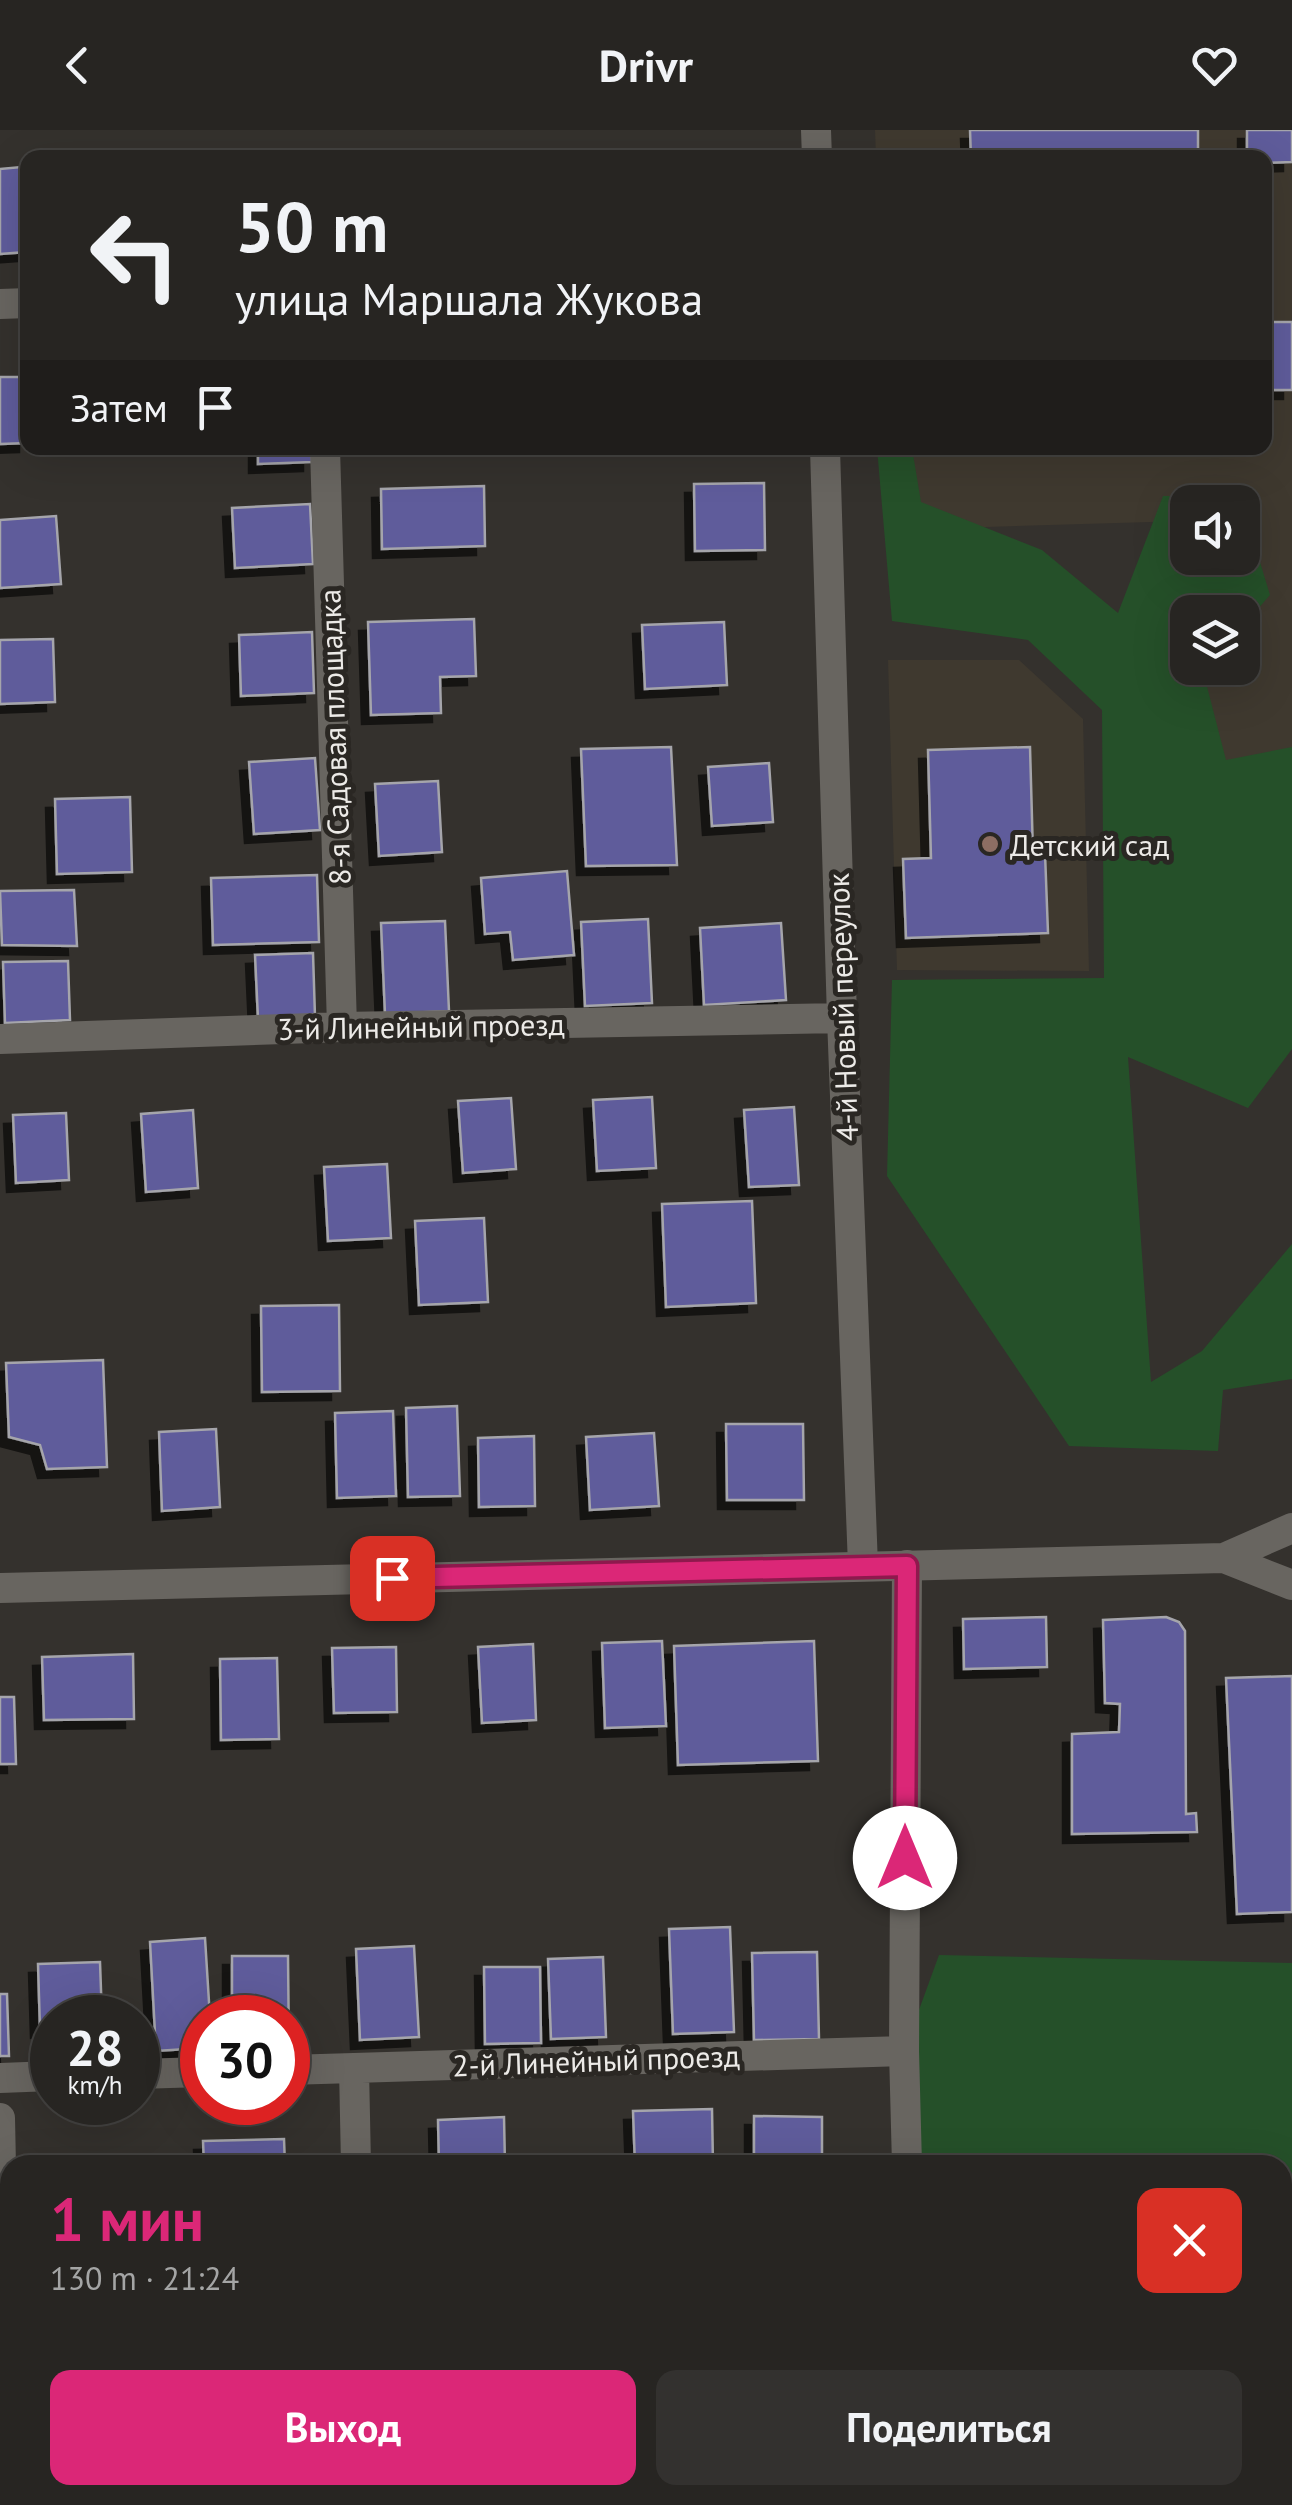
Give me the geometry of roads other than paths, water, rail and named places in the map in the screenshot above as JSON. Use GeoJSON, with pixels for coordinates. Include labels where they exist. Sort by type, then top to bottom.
{"type":"FeatureCollection","features":[{"type":"Feature","properties":{"kind":"street","name":"8-я Садовая площадка"},"geometry":{"type":"LineString","coordinates":[[326,455],[342,1027]]}},
{"type":"Feature","properties":{"kind":"street","name":"4-й Новый переулок"},"geometry":{"type":"LineString","coordinates":[[826,455],[863,1566]]}},
{"type":"Feature","properties":{"kind":"street","name":"3-й Линейный проезд"},"geometry":{"type":"LineString","coordinates":[[0,1039],[342,1027],[842,1018]]}},
{"type":"Feature","properties":{"kind":"street"},"geometry":{"type":"LineString","coordinates":[[0,1588],[1224,1558],[1292,1528]]}},
{"type":"Feature","properties":{"kind":"street"},"geometry":{"type":"LineString","coordinates":[[1224,1558],[1292,1585]]}},
{"type":"Feature","properties":{"kind":"street"},"geometry":{"type":"LineString","coordinates":[[907,1566],[907,2155]]}},
{"type":"Feature","properties":{"kind":"street","name":"2-й Линейный проезд"},"geometry":{"type":"LineString","coordinates":[[310,2069],[904,2051]]}},
{"type":"Feature","properties":{"kind":"street"},"geometry":{"type":"LineString","coordinates":[[354,2068],[356,2155]]}},
{"type":"Feature","properties":{"kind":"street"},"geometry":{"type":"LineString","coordinates":[[0,2078],[30,2077]]}},
{"type":"Feature","properties":{"kind":"street"},"geometry":{"type":"LineString","coordinates":[[0,2118],[1,2155]]}},
{"type":"Feature","properties":{"kind":"place","name":"Детский сад"},"geometry":{"type":"Point","coordinates":[990,844]}}]}
